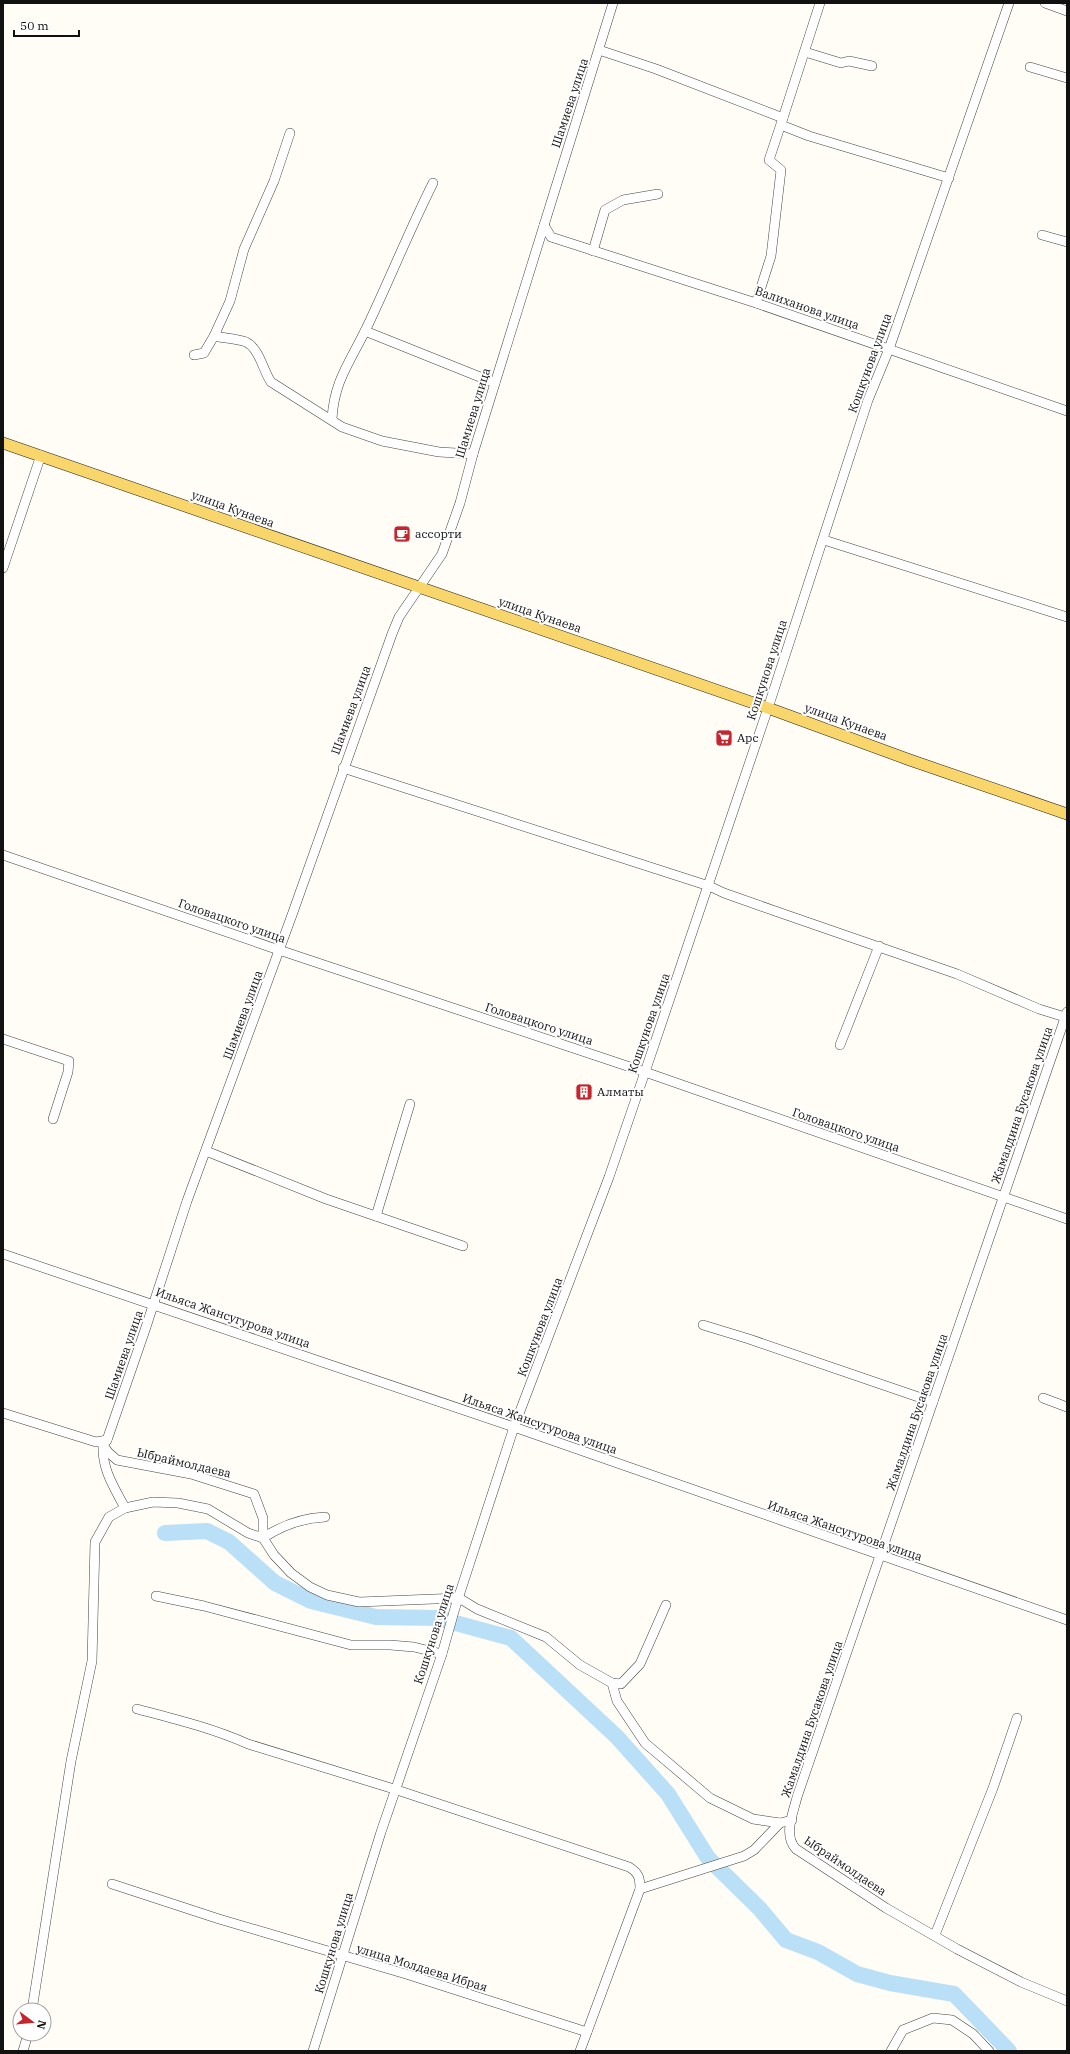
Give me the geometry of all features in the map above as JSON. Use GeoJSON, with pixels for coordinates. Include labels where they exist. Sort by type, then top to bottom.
{"type":"FeatureCollection","features":[{"type":"Feature","properties":{"kind":"main road","name":"улица Кунаева"},"geometry":{"type":"LineString","coordinates":[[3,443],[768,708],[907,759],[1067,814]]}},
{"type":"Feature","properties":{"kind":"street","name":"Шамиева улица"},"geometry":{"type":"LineString","coordinates":[[105,1442],[112,1427],[187,1200],[280,950],[343,768],[392,634],[399,617],[442,554],[460,503],[473,454],[613,3]]}},
{"type":"Feature","properties":{"kind":"street"},"geometry":{"type":"LineString","coordinates":[[756,303],[771,256],[781,170],[769,160],[820,3]]}},
{"type":"Feature","properties":{"kind":"street","name":"Кошкунова улица"},"geometry":{"type":"LineString","coordinates":[[313,2051],[394,1789],[442,1654],[455,1608],[514,1427],[606,1184],[645,1072],[709,886],[824,540],[868,400],[889,349],[1009,3]]}},
{"type":"Feature","properties":{"kind":"street"},"geometry":{"type":"LineString","coordinates":[[1045,3],[1067,11]]}},
{"type":"Feature","properties":{"kind":"street"},"geometry":{"type":"LineString","coordinates":[[599,50],[656,69],[782,122],[809,136],[948,178]]}},
{"type":"Feature","properties":{"kind":"street"},"geometry":{"type":"LineString","coordinates":[[805,52],[841,63],[849,61],[872,66]]}},
{"type":"Feature","properties":{"kind":"street"},"geometry":{"type":"LineString","coordinates":[[1030,67],[1067,78]]}},
{"type":"Feature","properties":{"kind":"street"},"geometry":{"type":"LineString","coordinates":[[194,355],[204,353],[214,336],[230,301],[244,249],[274,181],[290,133]]}},
{"type":"Feature","properties":{"kind":"street"},"geometry":{"type":"LineString","coordinates":[[332,419],[333,400],[341,376],[365,331],[433,183]]}},
{"type":"Feature","properties":{"kind":"street"},"geometry":{"type":"LineString","coordinates":[[593,251],[605,210],[623,200],[658,194]]}},
{"type":"Feature","properties":{"kind":"street","name":"Валиханова улица"},"geometry":{"type":"LineString","coordinates":[[544,225],[551,237],[756,303],[1067,411]]}},
{"type":"Feature","properties":{"kind":"street"},"geometry":{"type":"LineString","coordinates":[[1042,235],[1067,242]]}},
{"type":"Feature","properties":{"kind":"street"},"geometry":{"type":"LineString","coordinates":[[365,331],[495,384]]}},
{"type":"Feature","properties":{"kind":"street"},"geometry":{"type":"LineString","coordinates":[[214,336],[246,342],[255,351],[264,373],[271,382],[332,419],[342,427],[382,441],[439,452],[473,454]]}},
{"type":"Feature","properties":{"kind":"street"},"geometry":{"type":"LineString","coordinates":[[3,568],[41,455]]}},
{"type":"Feature","properties":{"kind":"street"},"geometry":{"type":"LineString","coordinates":[[824,540],[1067,617]]}},
{"type":"Feature","properties":{"kind":"street"},"geometry":{"type":"LineString","coordinates":[[343,768],[709,886],[760,906],[958,974],[1040,1009],[1066,1015]]}},
{"type":"Feature","properties":{"kind":"street","name":"Головацкого улица"},"geometry":{"type":"LineString","coordinates":[[3,855],[280,950],[645,1072],[1067,1219]]}},
{"type":"Feature","properties":{"kind":"street"},"geometry":{"type":"LineString","coordinates":[[840,1045],[879,946]]}},
{"type":"Feature","properties":{"kind":"street","name":"Жамалдина Бусакова улица"},"geometry":{"type":"LineString","coordinates":[[792,1820],[797,1797],[881,1556],[1002,1197],[1066,1015]]}},
{"type":"Feature","properties":{"kind":"street"},"geometry":{"type":"LineString","coordinates":[[3,1039],[69,1061],[68,1072],[53,1119]]}},
{"type":"Feature","properties":{"kind":"street"},"geometry":{"type":"LineString","coordinates":[[376,1216],[410,1104]]}},
{"type":"Feature","properties":{"kind":"street"},"geometry":{"type":"LineString","coordinates":[[206,1151],[326,1199],[463,1246]]}},
{"type":"Feature","properties":{"kind":"street","name":"Ильяса Жансугурова улица"},"geometry":{"type":"LineString","coordinates":[[3,1254],[153,1303],[514,1427],[1067,1620]]}},
{"type":"Feature","properties":{"kind":"street"},"geometry":{"type":"LineString","coordinates":[[704,1325],[932,1402]]}},
{"type":"Feature","properties":{"kind":"street"},"geometry":{"type":"LineString","coordinates":[[1043,1398],[1067,1407]]}},
{"type":"Feature","properties":{"kind":"street"},"geometry":{"type":"LineString","coordinates":[[3,1413],[96,1442],[105,1442],[103,1459],[107,1474],[125,1508]]}},
{"type":"Feature","properties":{"kind":"street","name":"Ыбраймолдаева"},"geometry":{"type":"LineString","coordinates":[[105,1442],[108,1452],[117,1460],[191,1474],[254,1494],[263,1518],[264,1538],[274,1556],[291,1573],[310,1588],[327,1595],[359,1602],[459,1598]]}},
{"type":"Feature","properties":{"kind":"street"},"geometry":{"type":"LineString","coordinates":[[33,2002],[71,1761],[92,1661],[96,1542],[109,1517],[125,1508],[153,1502],[178,1503],[208,1509],[248,1533],[264,1538],[280,1527],[317,1517],[325,1517]]}},
{"type":"Feature","properties":{"kind":"street"},"geometry":{"type":"LineString","coordinates":[[156,1596],[204,1606],[351,1645],[390,1645],[414,1647],[442,1654]]}},
{"type":"Feature","properties":{"kind":"street"},"geometry":{"type":"LineString","coordinates":[[459,1598],[477,1610],[546,1637],[580,1665],[612,1683],[622,1684],[640,1664],[666,1606]]}},
{"type":"Feature","properties":{"kind":"street"},"geometry":{"type":"LineString","coordinates":[[612,1683],[617,1701],[645,1743],[710,1798],[753,1819],[780,1823],[792,1820]]}},
{"type":"Feature","properties":{"kind":"street"},"geometry":{"type":"LineString","coordinates":[[137,1709],[192,1723],[274,1752],[394,1789],[629,1867],[636,1871],[640,1877],[640,1889],[580,2051]]}},
{"type":"Feature","properties":{"kind":"street"},"geometry":{"type":"LineString","coordinates":[[935,1935],[993,1788],[1017,1718]]}},
{"type":"Feature","properties":{"kind":"street","name":"Ыбраймолдаева"},"geometry":{"type":"LineString","coordinates":[[792,1820],[789,1832],[792,1844],[796,1849],[886,1908],[957,1949],[1021,1982],[1067,2001]]}},
{"type":"Feature","properties":{"kind":"street"},"geometry":{"type":"LineString","coordinates":[[640,1889],[744,1856],[754,1850],[780,1823]]}},
{"type":"Feature","properties":{"kind":"street","name":"улица Молдаева Ибрая"},"geometry":{"type":"LineString","coordinates":[[112,1884],[223,1920],[587,2032]]}},
{"type":"Feature","properties":{"kind":"street"},"geometry":{"type":"LineString","coordinates":[[891,2051],[903,2030],[933,2018],[952,2020],[973,2034],[988,2051]]}},
{"type":"Feature","properties":{"kind":"waterway"},"geometry":{"type":"LineString","coordinates":[[165,1533],[207,1531],[229,1542],[275,1583],[311,1601],[376,1617],[437,1618],[511,1638],[617,1737],[668,1794],[708,1858],[759,1908],[786,1940],[818,1952],[857,1974],[890,1983],[954,1994],[1009,2051]]}},
{"type":"Feature","properties":{"kind":"place","name":"ассорти"},"geometry":{"type":"Point","coordinates":[402,534]}},
{"type":"Feature","properties":{"kind":"place","name":"Арс"},"geometry":{"type":"Point","coordinates":[724,738]}},
{"type":"Feature","properties":{"kind":"place","name":"Алматы"},"geometry":{"type":"Point","coordinates":[584,1092]}}]}
